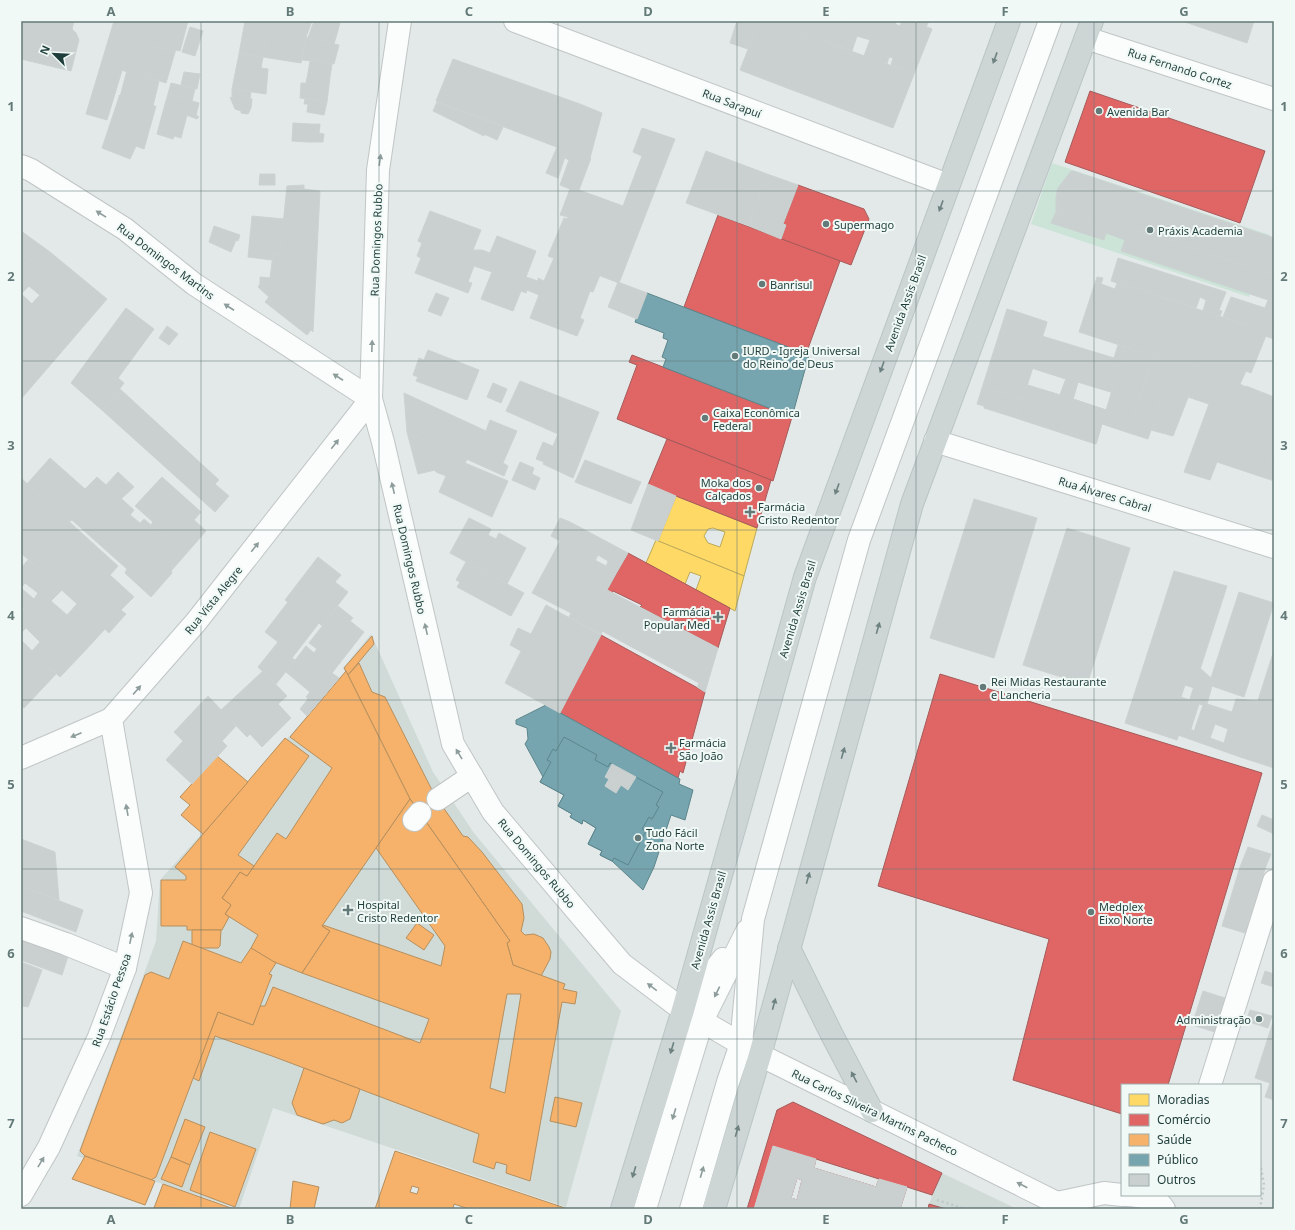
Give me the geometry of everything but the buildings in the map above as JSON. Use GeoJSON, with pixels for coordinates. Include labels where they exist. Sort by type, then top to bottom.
{"type":"FeatureCollection","features":[{"type":"Feature","properties":{"kind":"main road","name":"Avenida Assis Brasil"},"geometry":{"type":"LineString","coordinates":[[622,1209],[683,1010],[805,577],[1009,21]]}},
{"type":"Feature","properties":{"kind":"main road"},"geometry":{"type":"LineString","coordinates":[[714,1209],[760,1055],[912,504],[1089,29]]}},
{"type":"Feature","properties":{"kind":"main road"},"geometry":{"type":"LineString","coordinates":[[789,948],[872,1111]]}},
{"type":"Feature","properties":{"kind":"street","name":"Rua Domingos Rubbo"},"geometry":{"type":"LineString","coordinates":[[400,21],[378,170],[371,398],[383,442],[453,744],[493,812],[622,964],[683,1010]]}},
{"type":"Feature","properties":{"kind":"street","name":"Rua Sarapuí"},"geometry":{"type":"LineString","coordinates":[[515,21],[948,185]]}},
{"type":"Feature","properties":{"kind":"street"},"geometry":{"type":"LineString","coordinates":[[1036,61],[1045,21]]}},
{"type":"Feature","properties":{"kind":"street"},"geometry":{"type":"LineString","coordinates":[[691,1209],[741,1044],[753,919],[859,540],[1050,21]]}},
{"type":"Feature","properties":{"kind":"street"},"geometry":{"type":"LineString","coordinates":[[1036,61],[1056,21]]}},
{"type":"Feature","properties":{"kind":"street","name":"Rua Fernando Cortez"},"geometry":{"type":"LineString","coordinates":[[1089,29],[1274,99]]}},
{"type":"Feature","properties":{"kind":"street","name":"Rua Domingos Martins"},"geometry":{"type":"LineString","coordinates":[[21,166],[31,170],[125,229],[194,284],[371,398]]}},
{"type":"Feature","properties":{"kind":"street","name":"Rua Vista Alegre"},"geometry":{"type":"LineString","coordinates":[[21,758],[111,719],[196,622],[371,398]]}},
{"type":"Feature","properties":{"kind":"street","name":"Rua Álvares Cabral"},"geometry":{"type":"LineString","coordinates":[[936,441],[1274,547]]}},
{"type":"Feature","properties":{"kind":"street","name":"Rua Estácio Pessoa"},"geometry":{"type":"LineString","coordinates":[[21,1195],[49,1147],[99,1036],[125,968],[141,893],[111,719]]}},
{"type":"Feature","properties":{"kind":"street"},"geometry":{"type":"LineString","coordinates":[[438,799],[472,776]]}},
{"type":"Feature","properties":{"kind":"street"},"geometry":{"type":"LineString","coordinates":[[1210,1084],[1274,881]]}},
{"type":"Feature","properties":{"kind":"street"},"geometry":{"type":"LineString","coordinates":[[683,1010],[753,919]]}},
{"type":"Feature","properties":{"kind":"street"},"geometry":{"type":"LineString","coordinates":[[645,1209],[702,1022],[753,919]]}},
{"type":"Feature","properties":{"kind":"street"},"geometry":{"type":"LineString","coordinates":[[753,919],[760,1055]]}},
{"type":"Feature","properties":{"kind":"street"},"geometry":{"type":"LineString","coordinates":[[21,928],[66,944],[125,968]]}},
{"type":"Feature","properties":{"kind":"street","name":"Rua Carlos Silveira Martins Pacheco"},"geometry":{"type":"LineString","coordinates":[[683,1010],[760,1055],[1063,1206]]}},
{"type":"Feature","properties":{"kind":"street"},"geometry":{"type":"LineString","coordinates":[[1063,1206],[1104,1192],[1121,1194]]}},
{"type":"Feature","properties":{"kind":"street"},"geometry":{"type":"LineString","coordinates":[[1136,1196],[1146,1197],[1162,1205],[1164,1209]]}},
{"type":"Feature","properties":{"kind":"street"},"geometry":{"type":"LineString","coordinates":[[1171,1209],[1176,1196]]}},
{"type":"Feature","properties":{"kind":"path"},"geometry":{"type":"LineString","coordinates":[[1260,1209],[1264,1185],[1261,1168]]}},
{"type":"Feature","properties":{"kind":"path"},"geometry":{"type":"LineString","coordinates":[[937,1200],[965,1209]]}},
{"type":"Feature","properties":{"kind":"shaded area","name":"Hospital Cristo Redentor"},"geometry":{"type":"Polygon","coordinates":[[[371,634],[433,772],[474,833],[621,1011],[566,1207],[273,1108],[239,1209],[77,1156],[156,941],[160,880],[346,673],[343,668],[371,634]]]}},
{"type":"Feature","properties":{"kind":"shaded area"},"geometry":{"type":"Polygon","coordinates":[[[942,1173],[1017,1209],[928,1209],[932,1195],[942,1173]]]}},
{"type":"Feature","properties":{"kind":"green space","name":"Práxis Academia"},"geometry":{"type":"Polygon","coordinates":[[[1052,163],[1270,235],[1249,297],[1031,224],[1052,163]]]}},
{"type":"Feature","properties":{"kind":"place","name":"Avenida Bar"},"geometry":{"type":"Point","coordinates":[1099,111]}},
{"type":"Feature","properties":{"kind":"place","name":"Supermago"},"geometry":{"type":"Point","coordinates":[826,224]}},
{"type":"Feature","properties":{"kind":"place","name":"Práxis Academia"},"geometry":{"type":"Point","coordinates":[1150,230]}},
{"type":"Feature","properties":{"kind":"place","name":"Banrisul"},"geometry":{"type":"Point","coordinates":[762,284]}},
{"type":"Feature","properties":{"kind":"place","name":"IURD - Igreja Universal do Reino de Deus"},"geometry":{"type":"Point","coordinates":[735,356]}},
{"type":"Feature","properties":{"kind":"place","name":"Caixa Econômica Federal"},"geometry":{"type":"Point","coordinates":[705,418]}},
{"type":"Feature","properties":{"kind":"place","name":"Moka dos Calçados"},"geometry":{"type":"Point","coordinates":[759,488]}},
{"type":"Feature","properties":{"kind":"place","name":"Farmácia Cristo Redentor"},"geometry":{"type":"Point","coordinates":[750,512]}},
{"type":"Feature","properties":{"kind":"place","name":"Farmácia Popular Med"},"geometry":{"type":"Point","coordinates":[718,617]}},
{"type":"Feature","properties":{"kind":"place","name":"Rei Midas Restaurante e Lancheria"},"geometry":{"type":"Point","coordinates":[983,687]}},
{"type":"Feature","properties":{"kind":"place","name":"Farmácia São João"},"geometry":{"type":"Point","coordinates":[671,748]}},
{"type":"Feature","properties":{"kind":"place","name":"Tudo Fácil Zona Norte"},"geometry":{"type":"Point","coordinates":[638,838]}},
{"type":"Feature","properties":{"kind":"place","name":"Hospital Cristo Redentor"},"geometry":{"type":"Point","coordinates":[348,910]}},
{"type":"Feature","properties":{"kind":"place","name":"Medplex Eixo Norte"},"geometry":{"type":"Point","coordinates":[1091,912]}},
{"type":"Feature","properties":{"kind":"place","name":"Administração"},"geometry":{"type":"Point","coordinates":[1259,1019]}}]}
